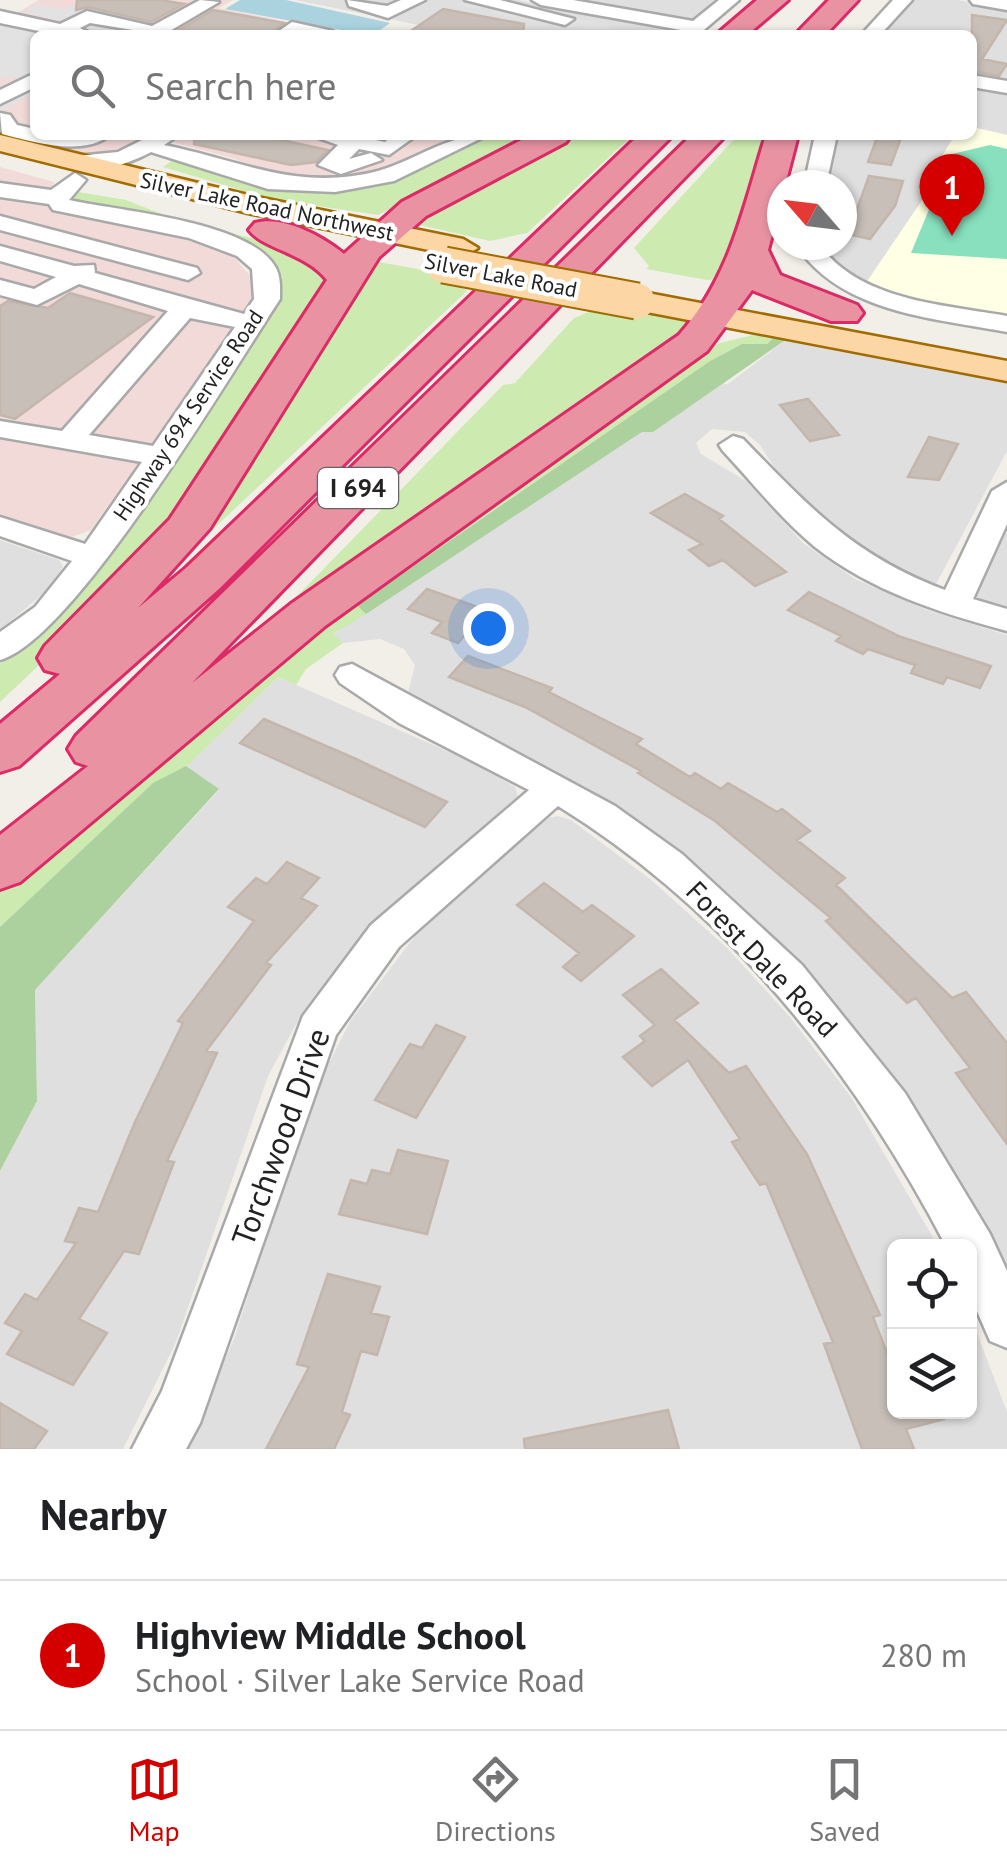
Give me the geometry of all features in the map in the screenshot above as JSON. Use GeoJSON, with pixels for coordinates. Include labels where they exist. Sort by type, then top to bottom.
{"type":"FeatureCollection","features":[{"type":"Feature","properties":{"kind":"highway"},"geometry":{"type":"LineString","coordinates":[[736,30],[774,0]]}},
{"type":"Feature","properties":{"kind":"highway"},"geometry":{"type":"LineString","coordinates":[[765,30],[795,0]]}},
{"type":"Feature","properties":{"kind":"highway"},"geometry":{"type":"LineString","coordinates":[[814,30],[844,0]]}},
{"type":"Feature","properties":{"kind":"highway"},"geometry":{"type":"LineString","coordinates":[[837,30],[860,0]]}},
{"type":"Feature","properties":{"kind":"highway"},"geometry":{"type":"LineString","coordinates":[[0,721],[188,528],[364,254],[454,185],[545,140]]}},
{"type":"Feature","properties":{"kind":"highway","name":"I 694"},"geometry":{"type":"LineString","coordinates":[[0,753],[202,578],[652,140]]}},
{"type":"Feature","properties":{"kind":"highway","name":"I 694"},"geometry":{"type":"LineString","coordinates":[[0,833],[125,722],[705,140]]}},
{"type":"Feature","properties":{"kind":"highway"},"geometry":{"type":"LineString","coordinates":[[0,867],[321,606],[670,360],[726,307],[751,251],[781,140]]}},
{"type":"Feature","properties":{"kind":"highway"},"geometry":{"type":"LineString","coordinates":[[267,230],[319,250],[336,261],[364,254]]}},
{"type":"Feature","properties":{"kind":"highway"},"geometry":{"type":"LineString","coordinates":[[751,251],[765,282],[844,313]]}},
{"type":"Feature","properties":{"kind":"main road","name":"Silver Lake Road Northwest"},"geometry":{"type":"LineString","coordinates":[[1,120],[69,180],[171,186],[364,254]]}},
{"type":"Feature","properties":{"kind":"main road"},"geometry":{"type":"LineString","coordinates":[[0,160],[267,230]]}},
{"type":"Feature","properties":{"kind":"main road","name":"Silver Lake Road"},"geometry":{"type":"LineString","coordinates":[[364,254],[454,256],[726,307],[1007,370]]}},
{"type":"Feature","properties":{"kind":"main road"},"geometry":{"type":"LineString","coordinates":[[726,307],[844,313],[1007,346]]}},
{"type":"Feature","properties":{"kind":"street"},"geometry":{"type":"LineString","coordinates":[[0,14],[22,0]]}},
{"type":"Feature","properties":{"kind":"street"},"geometry":{"type":"LineString","coordinates":[[355,1],[388,12],[416,0]]}},
{"type":"Feature","properties":{"kind":"street"},"geometry":{"type":"LineString","coordinates":[[474,0],[600,26],[616,13]]}},
{"type":"Feature","properties":{"kind":"street"},"geometry":{"type":"LineString","coordinates":[[541,0],[688,30]]}},
{"type":"Feature","properties":{"kind":"street"},"geometry":{"type":"LineString","coordinates":[[693,30],[730,0]]}},
{"type":"Feature","properties":{"kind":"street"},"geometry":{"type":"LineString","coordinates":[[875,30],[903,0]]}},
{"type":"Feature","properties":{"kind":"street"},"geometry":{"type":"LineString","coordinates":[[980,0],[1007,4]]}},
{"type":"Feature","properties":{"kind":"street"},"geometry":{"type":"LineString","coordinates":[[159,30],[210,2]]}},
{"type":"Feature","properties":{"kind":"street"},"geometry":{"type":"LineString","coordinates":[[0,14],[63,30],[88,17],[146,30]]}},
{"type":"Feature","properties":{"kind":"street"},"geometry":{"type":"LineString","coordinates":[[0,38],[28,23]]}},
{"type":"Feature","properties":{"kind":"street"},"geometry":{"type":"LineString","coordinates":[[14,69],[30,75]]}},
{"type":"Feature","properties":{"kind":"street"},"geometry":{"type":"LineString","coordinates":[[977,82],[1007,87]]}},
{"type":"Feature","properties":{"kind":"street"},"geometry":{"type":"LineString","coordinates":[[1,120],[30,83]]}},
{"type":"Feature","properties":{"kind":"street"},"geometry":{"type":"LineString","coordinates":[[1,120],[30,105]]}},
{"type":"Feature","properties":{"kind":"street"},"geometry":{"type":"LineString","coordinates":[[1,120],[9,130],[30,134]]}},
{"type":"Feature","properties":{"kind":"street"},"geometry":{"type":"LineString","coordinates":[[345,140],[397,142]]}},
{"type":"Feature","properties":{"kind":"street"},"geometry":{"type":"LineString","coordinates":[[0,190],[69,180],[164,142],[268,182],[335,186],[386,176],[466,140]]}},
{"type":"Feature","properties":{"kind":"street"},"geometry":{"type":"LineString","coordinates":[[818,170],[825,140]]}},
{"type":"Feature","properties":{"kind":"street"},"geometry":{"type":"LineString","coordinates":[[164,142],[144,168],[171,186]]}},
{"type":"Feature","properties":{"kind":"street"},"geometry":{"type":"LineString","coordinates":[[354,142],[329,164],[358,165],[397,142]]}},
{"type":"Feature","properties":{"kind":"street","name":"Highway 694 Service Road"},"geometry":{"type":"LineString","coordinates":[[0,650],[46,614],[92,557],[267,300],[268,276],[260,262],[221,241],[61,205],[69,180]]}},
{"type":"Feature","properties":{"kind":"street"},"geometry":{"type":"LineString","coordinates":[[0,223],[188,273]]}},
{"type":"Feature","properties":{"kind":"street"},"geometry":{"type":"LineString","coordinates":[[0,287],[37,297],[152,225]]}},
{"type":"Feature","properties":{"kind":"street"},"geometry":{"type":"LineString","coordinates":[[0,253],[184,309],[253,322]]}},
{"type":"Feature","properties":{"kind":"street"},"geometry":{"type":"LineString","coordinates":[[820,260],[830,272],[888,298],[1007,324]]}},
{"type":"Feature","properties":{"kind":"street"},"geometry":{"type":"LineString","coordinates":[[69,442],[184,309]]}},
{"type":"Feature","properties":{"kind":"street"},"geometry":{"type":"LineString","coordinates":[[0,429],[160,456]]}},
{"type":"Feature","properties":{"kind":"street"},"geometry":{"type":"LineString","coordinates":[[734,445],[815,530],[853,560],[954,604],[1007,620]]}},
{"type":"Feature","properties":{"kind":"street"},"geometry":{"type":"LineString","coordinates":[[954,604],[1007,491]]}},
{"type":"Feature","properties":{"kind":"street"},"geometry":{"type":"LineString","coordinates":[[0,526],[92,557]]}},
{"type":"Feature","properties":{"kind":"street","name":"Forest Dale Road"},"geometry":{"type":"LineString","coordinates":[[352,675],[396,709],[556,787],[670,866],[791,981],[894,1114],[948,1203],[1007,1324]]}},
{"type":"Feature","properties":{"kind":"street","name":"Torchwood Drive"},"geometry":{"type":"LineString","coordinates":[[158,1449],[182,1404],[318,1028],[385,936],[556,787]]}},
{"type":"Feature","properties":{"kind":"shaded area"},"geometry":{"type":"Polygon","coordinates":[[[39,0],[233,0],[219,8],[328,30],[30,30],[30,140],[144,140],[118,154],[84,153],[0,133],[0,23],[39,0]]]}},
{"type":"Feature","properties":{"kind":"shaded area"},"geometry":{"type":"Polygon","coordinates":[[[295,0],[518,0],[671,30],[443,30],[295,0]]]}},
{"type":"Feature","properties":{"kind":"shaded area"},"geometry":{"type":"Polygon","coordinates":[[[466,0],[612,25],[608,29],[612,30],[580,30],[586,27],[519,18],[523,14],[515,18],[492,13],[495,9],[456,6],[466,0]]]}},
{"type":"Feature","properties":{"kind":"shaded area"},"geometry":{"type":"Polygon","coordinates":[[[562,0],[717,0],[691,21],[562,0]]]}},
{"type":"Feature","properties":{"kind":"shaded area"},"geometry":{"type":"Polygon","coordinates":[[[914,0],[957,0],[1007,8],[1007,84],[977,78],[977,30],[887,30],[914,0]]]}},
{"type":"Feature","properties":{"kind":"shaded area"},"geometry":{"type":"Polygon","coordinates":[[[37,4],[64,9],[71,6],[85,9],[80,12],[97,9],[155,28],[174,29],[30,30],[30,95],[0,112],[0,93],[27,78],[0,77],[0,26],[11,26],[28,18],[59,25],[73,18],[61,21],[23,12],[37,4]]]}},
{"type":"Feature","properties":{"kind":"shaded area"},"geometry":{"type":"Polygon","coordinates":[[[977,87],[1007,92],[1007,135],[977,128],[977,87]]]}},
{"type":"Feature","properties":{"kind":"shaded area"},"geometry":{"type":"Polygon","coordinates":[[[977,128],[1007,135],[1007,320],[864,286],[931,187],[924,185],[952,140],[977,140],[977,128]]]}},
{"type":"Feature","properties":{"kind":"shaded area"},"geometry":{"type":"Polygon","coordinates":[[[166,140],[448,140],[384,169],[319,181],[252,171],[235,159],[166,140]]]}},
{"type":"Feature","properties":{"kind":"shaded area"},"geometry":{"type":"Polygon","coordinates":[[[835,140],[952,140],[925,184],[932,186],[864,286],[844,275],[830,260],[857,260],[857,170],[828,170],[835,140]]]}},
{"type":"Feature","properties":{"kind":"shaded area"},"geometry":{"type":"Polygon","coordinates":[[[0,167],[54,182],[44,203],[54,212],[199,243],[233,256],[252,278],[253,292],[247,308],[91,530],[72,537],[0,514],[0,167]]]}},
{"type":"Feature","properties":{"kind":"shaded area"},"geometry":{"type":"Polygon","coordinates":[[[787,339],[1007,380],[1007,451],[936,584],[854,549],[792,495],[760,445],[745,432],[712,429],[696,443],[701,454],[746,481],[803,543],[855,579],[927,610],[1007,635],[1007,1278],[970,1208],[627,818],[575,784],[407,697],[415,665],[404,649],[380,639],[343,643],[332,635],[642,432],[653,432],[718,383],[728,384],[787,339]]]}},
{"type":"Feature","properties":{"kind":"shaded area"},"geometry":{"type":"Polygon","coordinates":[[[1007,522],[1007,611],[978,601],[975,591],[1007,522]]]}},
{"type":"Feature","properties":{"kind":"shaded area"},"geometry":{"type":"Polygon","coordinates":[[[0,540],[59,560],[63,566],[52,586],[0,630],[0,540]]]}},
{"type":"Feature","properties":{"kind":"shaded area"},"geometry":{"type":"Polygon","coordinates":[[[278,677],[479,765],[515,787],[518,796],[380,918],[349,951],[294,1028],[268,1076],[176,1342],[123,1449],[0,1449],[0,1171],[37,1101],[35,990],[219,790],[186,766],[278,677]]]}},
{"type":"Feature","properties":{"kind":"shaded area"},"geometry":{"type":"Polygon","coordinates":[[[548,818],[571,820],[650,879],[727,948],[790,1017],[851,1097],[934,1239],[887,1239],[887,1419],[977,1419],[977,1333],[1007,1412],[1007,1449],[185,1449],[234,1339],[311,1098],[351,1020],[415,936],[548,818]]]}},
{"type":"Feature","properties":{"kind":"green space"},"geometry":{"type":"Polygon","coordinates":[[[479,140],[523,140],[378,215],[271,199],[163,167],[176,158],[263,187],[324,191],[381,180],[479,140]]]}},
{"type":"Feature","properties":{"kind":"green space"},"geometry":{"type":"Polygon","coordinates":[[[562,140],[628,140],[527,233],[490,241],[415,224],[440,203],[562,140]]]}},
{"type":"Feature","properties":{"kind":"green space"},"geometry":{"type":"Polygon","coordinates":[[[733,140],[771,140],[723,279],[707,280],[646,269],[649,266],[634,248],[733,140]]]}},
{"type":"Feature","properties":{"kind":"green space"},"geometry":{"type":"Polygon","coordinates":[[[990,145],[1007,149],[1007,259],[911,253],[952,154],[990,145]]]}},
{"type":"Feature","properties":{"kind":"green space"},"geometry":{"type":"Polygon","coordinates":[[[78,192],[126,200],[169,217],[306,252],[331,276],[173,524],[104,604],[0,702],[0,664],[79,596],[273,312],[280,293],[267,259],[70,201],[78,192]]]}},
{"type":"Feature","properties":{"kind":"green space"},"geometry":{"type":"Polygon","coordinates":[[[373,261],[452,275],[450,282],[467,291],[178,562],[373,261]]]}},
{"type":"Feature","properties":{"kind":"green space"},"geometry":{"type":"Polygon","coordinates":[[[606,305],[693,323],[261,633],[503,385],[515,383],[574,318],[606,305]]]}},
{"type":"Feature","properties":{"kind":"green space"},"geometry":{"type":"Polygon","coordinates":[[[753,335],[773,338],[767,344],[742,344],[710,361],[358,604],[366,614],[333,634],[343,643],[306,669],[296,685],[278,677],[187,766],[153,784],[0,927],[0,888],[267,661],[716,344],[753,335]]]}},
{"type":"Feature","properties":{"kind":"green space"},"geometry":{"type":"Polygon","coordinates":[[[773,338],[787,339],[653,432],[642,432],[366,614],[357,605],[710,361],[742,344],[767,344],[773,338]]]}},
{"type":"Feature","properties":{"kind":"green space"},"geometry":{"type":"Polygon","coordinates":[[[186,766],[219,789],[35,990],[37,1101],[0,1171],[0,927],[153,783],[186,766]]]}},
{"type":"Feature","properties":{"kind":"water"},"geometry":{"type":"Polygon","coordinates":[[[240,0],[286,0],[390,23],[380,30],[342,30],[225,9],[240,0]]]}},
{"type":"Feature","properties":{"kind":"building"},"geometry":{"type":"Polygon","coordinates":[[[77,0],[160,0],[184,4],[151,22],[88,7],[76,10],[77,0]]]}},
{"type":"Feature","properties":{"kind":"building"},"geometry":{"type":"Polygon","coordinates":[[[443,9],[524,24],[523,30],[412,30],[443,9]]]}},
{"type":"Feature","properties":{"kind":"building"},"geometry":{"type":"Polygon","coordinates":[[[213,10],[284,23],[275,30],[180,30],[213,10]]]}},
{"type":"Feature","properties":{"kind":"building"},"geometry":{"type":"Polygon","coordinates":[[[972,15],[1007,20],[982,59],[1007,64],[999,76],[977,72],[977,30],[972,30],[972,15]]]}},
{"type":"Feature","properties":{"kind":"building"},"geometry":{"type":"Polygon","coordinates":[[[194,140],[281,140],[328,150],[316,162],[291,165],[194,144],[194,140]]]}},
{"type":"Feature","properties":{"kind":"building"},"geometry":{"type":"Polygon","coordinates":[[[876,140],[900,140],[891,165],[868,162],[876,140]]]}},
{"type":"Feature","properties":{"kind":"building"},"geometry":{"type":"Polygon","coordinates":[[[869,176],[903,181],[895,206],[870,239],[857,236],[857,209],[869,176]]]}},
{"type":"Feature","properties":{"kind":"building"},"geometry":{"type":"Polygon","coordinates":[[[70,293],[153,317],[15,419],[0,415],[0,306],[8,301],[48,308],[70,293]]]}},
{"type":"Feature","properties":{"kind":"building"},"geometry":{"type":"Polygon","coordinates":[[[808,399],[839,435],[810,441],[780,405],[808,399]]]}},
{"type":"Feature","properties":{"kind":"building"},"geometry":{"type":"Polygon","coordinates":[[[929,437],[958,444],[939,480],[908,477],[929,437]]]}},
{"type":"Feature","properties":{"kind":"building"},"geometry":{"type":"Polygon","coordinates":[[[685,494],[723,516],[719,519],[786,572],[755,586],[723,560],[709,566],[689,550],[702,544],[651,513],[685,494]]]}},
{"type":"Feature","properties":{"kind":"building"},"geometry":{"type":"Polygon","coordinates":[[[427,589],[486,610],[458,643],[432,633],[442,622],[408,609],[427,589]]]}},
{"type":"Feature","properties":{"kind":"building"},"geometry":{"type":"Polygon","coordinates":[[[809,592],[901,637],[991,666],[980,688],[947,677],[943,684],[911,673],[915,665],[868,649],[863,654],[836,641],[841,636],[788,610],[809,592]]]}},
{"type":"Feature","properties":{"kind":"building"},"geometry":{"type":"Polygon","coordinates":[[[468,656],[552,688],[549,692],[642,739],[636,744],[690,777],[695,773],[721,789],[728,783],[777,812],[782,809],[810,831],[797,840],[845,878],[836,885],[952,998],[966,992],[1007,1043],[1007,1144],[956,1073],[970,1068],[916,998],[907,1003],[826,921],[831,918],[715,821],[638,773],[641,771],[525,707],[449,677],[468,656]]]}},
{"type":"Feature","properties":{"kind":"building"},"geometry":{"type":"Polygon","coordinates":[[[264,719],[447,802],[425,827],[240,743],[264,719]]]}},
{"type":"Feature","properties":{"kind":"building"},"geometry":{"type":"Polygon","coordinates":[[[287,862],[319,878],[301,898],[317,906],[266,963],[271,965],[206,1051],[217,1053],[167,1161],[174,1162],[139,1254],[124,1251],[79,1319],[107,1333],[73,1385],[7,1354],[22,1331],[5,1323],[25,1294],[37,1300],[76,1243],[65,1241],[79,1208],[98,1212],[135,1122],[183,1023],[178,1021],[254,921],[228,907],[256,878],[267,884],[287,862]]]}},
{"type":"Feature","properties":{"kind":"building"},"geometry":{"type":"Polygon","coordinates":[[[544,883],[583,912],[592,905],[634,936],[581,981],[563,967],[579,953],[517,905],[544,883]]]}},
{"type":"Feature","properties":{"kind":"building"},"geometry":{"type":"Polygon","coordinates":[[[661,969],[698,1003],[674,1020],[729,1073],[746,1066],[807,1154],[880,1315],[873,1317],[887,1353],[887,1419],[944,1419],[906,1429],[914,1449],[862,1449],[824,1344],[833,1342],[766,1183],[760,1185],[732,1142],[740,1139],[688,1060],[652,1086],[623,1057],[645,1041],[640,1036],[655,1025],[623,995],[661,969]]]}},
{"type":"Feature","properties":{"kind":"building"},"geometry":{"type":"Polygon","coordinates":[[[436,1025],[465,1037],[416,1118],[375,1100],[410,1044],[422,1048],[436,1025]]]}},
{"type":"Feature","properties":{"kind":"building"},"geometry":{"type":"Polygon","coordinates":[[[398,1150],[448,1161],[427,1234],[339,1214],[351,1180],[367,1184],[372,1170],[390,1174],[398,1150]]]}},
{"type":"Feature","properties":{"kind":"building"},"geometry":{"type":"Polygon","coordinates":[[[328,1274],[380,1287],[371,1313],[389,1317],[377,1355],[361,1351],[342,1412],[350,1415],[334,1449],[266,1449],[309,1367],[297,1364],[328,1274]]]}},
{"type":"Feature","properties":{"kind":"building"},"geometry":{"type":"Polygon","coordinates":[[[0,1403],[47,1431],[34,1449],[0,1449],[0,1403]]]}},
{"type":"Feature","properties":{"kind":"building"},"geometry":{"type":"Polygon","coordinates":[[[668,1410],[679,1449],[525,1449],[524,1439],[668,1410]]]}},
{"type":"Feature","properties":{"kind":"place","name":"Highview Middle School"},"geometry":{"type":"Point","coordinates":[952,236]}}]}
